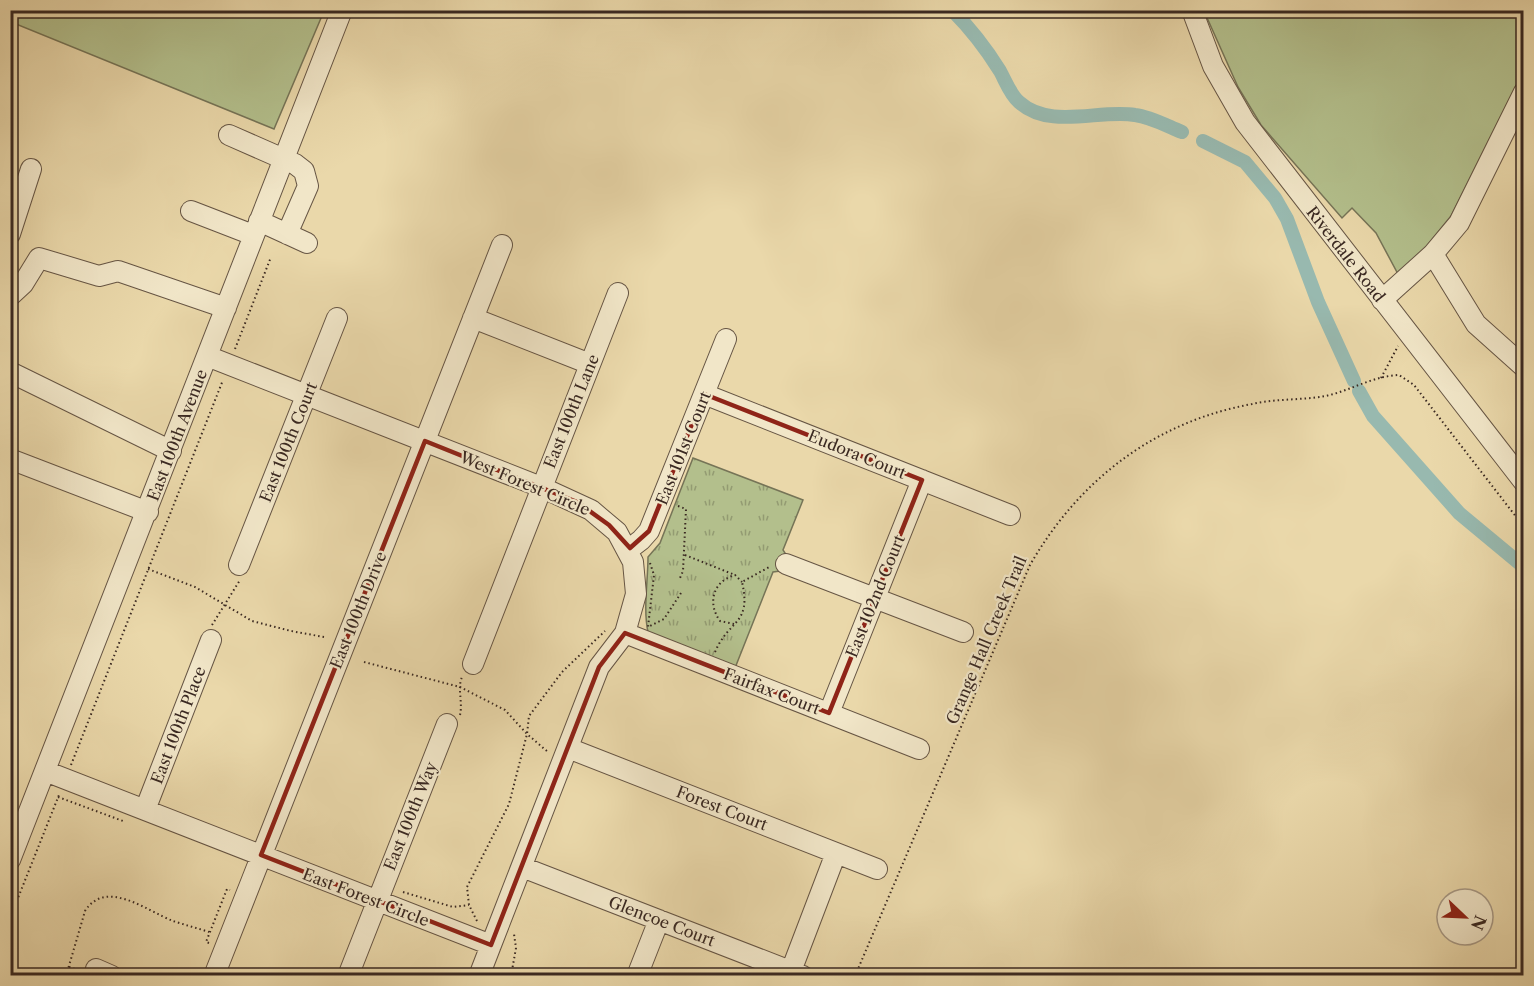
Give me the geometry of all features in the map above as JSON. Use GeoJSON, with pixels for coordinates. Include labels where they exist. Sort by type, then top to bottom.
{"type":"FeatureCollection","features":[{"type":"Feature","properties":{"kind":"street","name":"East 100th Avenue"},"geometry":{"type":"LineString","coordinates":[[10,860],[148,512],[342,10]]}},
{"type":"Feature","properties":{"kind":"street","name":"Riverdale Road"},"geometry":{"type":"LineString","coordinates":[[1192,10],[1213,66],[1227,94],[1276,163],[1524,482]]}},
{"type":"Feature","properties":{"kind":"street"},"geometry":{"type":"LineString","coordinates":[[1382,300],[1433,254],[1459,223],[1522,92]]}},
{"type":"Feature","properties":{"kind":"street"},"geometry":{"type":"LineString","coordinates":[[229,135],[296,164],[304,171],[308,186],[287,234]]}},
{"type":"Feature","properties":{"kind":"street"},"geometry":{"type":"LineString","coordinates":[[10,234],[31,169]]}},
{"type":"Feature","properties":{"kind":"street"},"geometry":{"type":"LineString","coordinates":[[190,211],[287,234],[307,243]]}},
{"type":"Feature","properties":{"kind":"street","name":"East 100th Drive"},"geometry":{"type":"LineString","coordinates":[[214,975],[502,245]]}},
{"type":"Feature","properties":{"kind":"street"},"geometry":{"type":"LineString","coordinates":[[1433,254],[1476,324],[1524,367]]}},
{"type":"Feature","properties":{"kind":"street"},"geometry":{"type":"LineString","coordinates":[[10,296],[23,284],[39,258],[99,276],[118,271],[226,308]]}},
{"type":"Feature","properties":{"kind":"street","name":"East 100th Lane"},"geometry":{"type":"LineString","coordinates":[[473,664],[618,294]]}},
{"type":"Feature","properties":{"kind":"street","name":"East 100th Court"},"geometry":{"type":"LineString","coordinates":[[239,565],[337,318]]}},
{"type":"Feature","properties":{"kind":"street"},"geometry":{"type":"LineString","coordinates":[[473,318],[590,364]]}},
{"type":"Feature","properties":{"kind":"street","name":"East 101st Court"},"geometry":{"type":"LineString","coordinates":[[628,549],[649,531],[726,339]]}},
{"type":"Feature","properties":{"kind":"street","name":"West Forest Circle"},"geometry":{"type":"LineString","coordinates":[[207,356],[541,488],[591,510],[616,532],[628,549],[633,562],[636,594],[599,667],[565,756]]}},
{"type":"Feature","properties":{"kind":"street"},"geometry":{"type":"LineString","coordinates":[[10,372],[171,451]]}},
{"type":"Feature","properties":{"kind":"street","name":"Eudora Court"},"geometry":{"type":"LineString","coordinates":[[704,394],[1010,515]]}},
{"type":"Feature","properties":{"kind":"street"},"geometry":{"type":"LineString","coordinates":[[10,459],[148,512]]}},
{"type":"Feature","properties":{"kind":"street","name":"East 102nd Court"},"geometry":{"type":"LineString","coordinates":[[829,713],[921,480]]}},
{"type":"Feature","properties":{"kind":"street"},"geometry":{"type":"LineString","coordinates":[[786,564],[963,632]]}},
{"type":"Feature","properties":{"kind":"street","name":"Fairfax Court"},"geometry":{"type":"LineString","coordinates":[[618,629],[919,749]]}},
{"type":"Feature","properties":{"kind":"street","name":"East 100th Place"},"geometry":{"type":"LineString","coordinates":[[145,810],[211,640]]}},
{"type":"Feature","properties":{"kind":"street","name":"East 100th Way"},"geometry":{"type":"LineString","coordinates":[[348,975],[447,724]]}},
{"type":"Feature","properties":{"kind":"street"},"geometry":{"type":"LineString","coordinates":[[479,975],[565,756]]}},
{"type":"Feature","properties":{"kind":"street","name":"Forest Court"},"geometry":{"type":"LineString","coordinates":[[565,756],[877,869]]}},
{"type":"Feature","properties":{"kind":"street","name":"East Forest Circle"},"geometry":{"type":"LineString","coordinates":[[45,771],[62,788],[145,810],[491,945]]}},
{"type":"Feature","properties":{"kind":"street"},"geometry":{"type":"LineString","coordinates":[[797,973],[836,853]]}},
{"type":"Feature","properties":{"kind":"street","name":"Glencoe Court"},"geometry":{"type":"LineString","coordinates":[[522,867],[797,973]]}},
{"type":"Feature","properties":{"kind":"street"},"geometry":{"type":"LineString","coordinates":[[637,975],[659,920]]}},
{"type":"Feature","properties":{"kind":"path"},"geometry":{"type":"LineString","coordinates":[[10,918],[271,257]]}},
{"type":"Feature","properties":{"kind":"path"},"geometry":{"type":"LineString","coordinates":[[1381,378],[1404,329]]}},
{"type":"Feature","properties":{"kind":"path"},"geometry":{"type":"LineString","coordinates":[[1381,378],[1399,375],[1414,385],[1524,527]]}},
{"type":"Feature","properties":{"kind":"path","name":"Grange Hall Creek Trail"},"geometry":{"type":"LineString","coordinates":[[855,975],[1026,574],[1044,541],[1080,495],[1120,459],[1179,425],[1231,408],[1269,401],[1320,397],[1381,378]]}},
{"type":"Feature","properties":{"kind":"path"},"geometry":{"type":"LineString","coordinates":[[674,505],[686,508],[684,554],[680,578]]}},
{"type":"Feature","properties":{"kind":"path"},"geometry":{"type":"LineString","coordinates":[[684,554],[735,575],[742,582],[747,601],[743,616],[734,624],[717,648],[709,666]]}},
{"type":"Feature","properties":{"kind":"path"},"geometry":{"type":"LineString","coordinates":[[649,558],[654,575],[648,627],[664,619],[681,593]]}},
{"type":"Feature","properties":{"kind":"path"},"geometry":{"type":"LineString","coordinates":[[742,582],[772,566],[786,564]]}},
{"type":"Feature","properties":{"kind":"path"},"geometry":{"type":"LineString","coordinates":[[211,640],[212,622],[240,583],[239,565]]}},
{"type":"Feature","properties":{"kind":"path"},"geometry":{"type":"LineString","coordinates":[[148,569],[195,587],[252,621],[291,632],[324,637]]}},
{"type":"Feature","properties":{"kind":"path"},"geometry":{"type":"LineString","coordinates":[[734,624],[720,621],[712,607],[715,590],[727,577],[735,575]]}},
{"type":"Feature","properties":{"kind":"path"},"geometry":{"type":"LineString","coordinates":[[478,924],[469,905],[468,887],[508,804],[527,735],[529,716],[562,672],[618,629]]}},
{"type":"Feature","properties":{"kind":"path"},"geometry":{"type":"LineString","coordinates":[[364,662],[460,687],[505,710],[527,735],[565,756]]}},
{"type":"Feature","properties":{"kind":"path"},"geometry":{"type":"LineString","coordinates":[[447,724],[458,720],[463,702],[460,687],[465,671],[473,664]]}},
{"type":"Feature","properties":{"kind":"path"},"geometry":{"type":"LineString","coordinates":[[62,788],[128,823]]}},
{"type":"Feature","properties":{"kind":"path"},"geometry":{"type":"LineString","coordinates":[[216,946],[206,942],[209,932],[227,889],[237,892]]}},
{"type":"Feature","properties":{"kind":"path"},"geometry":{"type":"LineString","coordinates":[[400,891],[453,907],[469,905]]}},
{"type":"Feature","properties":{"kind":"path"},"geometry":{"type":"LineString","coordinates":[[66,975],[85,911],[91,902],[104,897],[119,897],[173,921],[209,932]]}},
{"type":"Feature","properties":{"kind":"path"},"geometry":{"type":"LineString","coordinates":[[511,975],[516,948],[513,931]]}},
{"type":"Feature","properties":{"kind":"highlighted area"},"geometry":{"type":"Polygon","coordinates":[[[704,394],[922,480],[829,713],[625,633],[599,667],[491,945],[261,855],[425,441],[577,502],[609,525],[630,548],[649,531],[704,394]]]}},
{"type":"Feature","properties":{"kind":"green space"},"geometry":{"type":"Polygon","coordinates":[[[1519,10],[1523,12],[1523,68],[1519,80],[1451,216],[1425,248],[1398,274],[1376,233],[1352,208],[1342,218],[1261,125],[1238,87],[1204,11],[1519,10]]]}},
{"type":"Feature","properties":{"kind":"green space"},"geometry":{"type":"Polygon","coordinates":[[[10,11],[324,11],[274,129],[11,22],[10,11]]]}},
{"type":"Feature","properties":{"kind":"green space"},"geometry":{"type":"Polygon","coordinates":[[[693,458],[803,500],[783,550],[787,556],[780,571],[773,572],[735,668],[648,632],[646,604],[648,557],[660,543],[693,458]]]}},
{"type":"Feature","properties":{"kind":"waterway"},"geometry":{"type":"LineString","coordinates":[[952,10],[990,55],[1013,95],[1031,110],[1060,117],[1135,115],[1182,132]]}},
{"type":"Feature","properties":{"kind":"waterway"},"geometry":{"type":"LineString","coordinates":[[1203,141],[1245,162],[1275,198],[1287,219],[1318,302],[1354,381]]}},
{"type":"Feature","properties":{"kind":"waterway"},"geometry":{"type":"LineString","coordinates":[[1359,391],[1373,416],[1459,513],[1524,567]]}}]}
